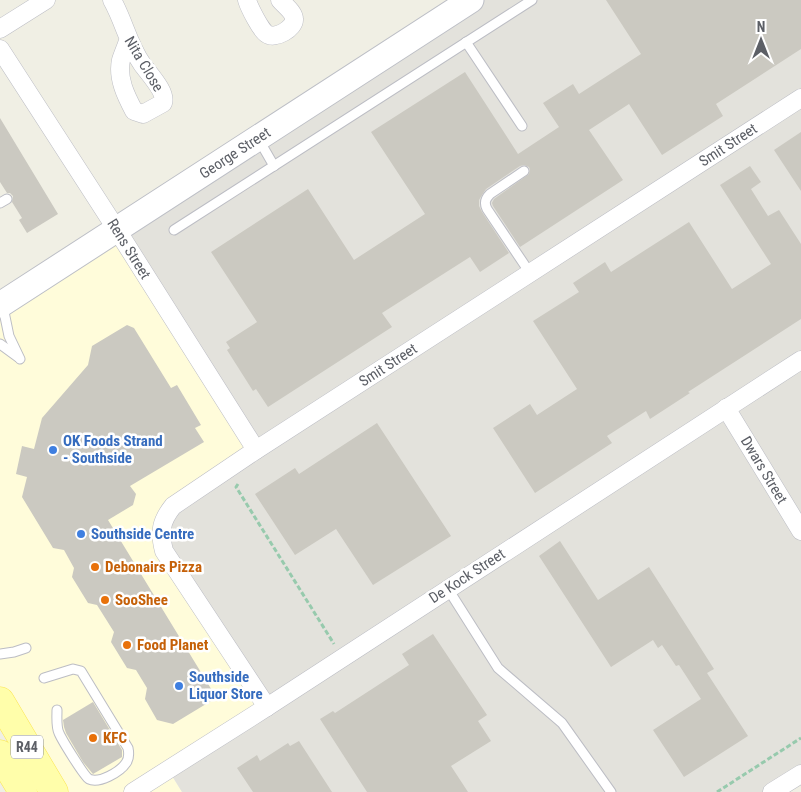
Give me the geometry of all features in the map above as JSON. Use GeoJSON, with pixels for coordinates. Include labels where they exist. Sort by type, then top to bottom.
{"type":"FeatureCollection","features":[{"type":"Feature","properties":{"kind":"main road","name":"R44"},"geometry":{"type":"LineString","coordinates":[[0,701],[54,792]]}},
{"type":"Feature","properties":{"kind":"main road","name":"R44"},"geometry":{"type":"LineString","coordinates":[[0,754],[23,792]]}},
{"type":"Feature","properties":{"kind":"street"},"geometry":{"type":"LineString","coordinates":[[0,29],[46,0]]}},
{"type":"Feature","properties":{"kind":"street","name":"Nita Close"},"geometry":{"type":"LineString","coordinates":[[112,0],[119,12],[128,41],[135,54],[162,92],[164,100],[160,106],[143,114],[134,111],[124,89],[120,74],[121,61],[128,41]]}},
{"type":"Feature","properties":{"kind":"street"},"geometry":{"type":"LineString","coordinates":[[247,0],[257,20],[267,34],[272,36],[278,35],[291,27],[294,22],[293,14],[280,0]]}},
{"type":"Feature","properties":{"kind":"street","name":"George Street"},"geometry":{"type":"LineString","coordinates":[[1,305],[470,0]]}},
{"type":"Feature","properties":{"kind":"street","name":"Rens Street"},"geometry":{"type":"LineString","coordinates":[[0,49],[256,450]]}},
{"type":"Feature","properties":{"kind":"street","name":"Smit Street"},"geometry":{"type":"LineString","coordinates":[[267,707],[164,551],[161,531],[167,513],[173,506],[256,450],[801,98]]}},
{"type":"Feature","properties":{"kind":"street","name":"De Kock Street"},"geometry":{"type":"LineString","coordinates":[[133,792],[801,360]]}},
{"type":"Feature","properties":{"kind":"street","name":"Dwars Street"},"geometry":{"type":"LineString","coordinates":[[726,408],[801,531]]}},
{"type":"Feature","properties":{"kind":"street"},"geometry":{"type":"LineString","coordinates":[[772,792],[801,774]]}},
{"type":"Feature","properties":{"kind":"lane"},"geometry":{"type":"LineString","coordinates":[[174,230],[532,0]]}},
{"type":"Feature","properties":{"kind":"lane"},"geometry":{"type":"LineString","coordinates":[[466,42],[522,126]]}},
{"type":"Feature","properties":{"kind":"lane"},"geometry":{"type":"LineString","coordinates":[[258,138],[274,166]]}},
{"type":"Feature","properties":{"kind":"lane"},"geometry":{"type":"LineString","coordinates":[[524,171],[490,194],[485,205],[530,273]]}},
{"type":"Feature","properties":{"kind":"lane"},"geometry":{"type":"LineString","coordinates":[[0,344],[20,359],[9,336],[1,305]]}},
{"type":"Feature","properties":{"kind":"lane"},"geometry":{"type":"LineString","coordinates":[[448,589],[498,668],[562,723],[611,792]]}},
{"type":"Feature","properties":{"kind":"lane"},"geometry":{"type":"LineString","coordinates":[[0,654],[26,648]]}},
{"type":"Feature","properties":{"kind":"lane"},"geometry":{"type":"LineString","coordinates":[[44,678],[73,669],[84,674],[128,748],[129,753],[123,767],[104,779],[95,781],[86,777],[58,731],[57,710]]}},
{"type":"Feature","properties":{"kind":"path"},"geometry":{"type":"LineString","coordinates":[[240,479],[236,487],[342,657]]}},
{"type":"Feature","properties":{"kind":"path"},"geometry":{"type":"LineString","coordinates":[[717,792],[801,738]]}},
{"type":"Feature","properties":{"kind":"shaded area"},"geometry":{"type":"Polygon","coordinates":[[[467,0],[801,0],[801,767],[763,792],[182,792],[168,769],[269,704],[168,549],[172,512],[260,448],[120,227],[467,0]]]}},
{"type":"Feature","properties":{"kind":"shaded area"},"geometry":{"type":"Polygon","coordinates":[[[120,227],[260,448],[269,704],[168,770],[182,792],[42,792],[0,722],[0,307],[120,227]]]}},
{"type":"Feature","properties":{"kind":"building"},"geometry":{"type":"Polygon","coordinates":[[[606,0],[801,0],[801,49],[716,104],[723,116],[662,155],[629,104],[589,130],[623,180],[520,247],[492,203],[494,199],[529,174],[529,167],[520,166],[486,189],[479,200],[482,212],[509,253],[480,272],[470,257],[382,313],[392,327],[268,407],[256,389],[253,391],[227,350],[230,348],[226,342],[257,322],[211,252],[308,189],[354,260],[425,214],[371,132],[465,72],[518,154],[559,127],[543,103],[573,84],[579,94],[641,54],[606,0]]]}},
{"type":"Feature","properties":{"kind":"building"},"geometry":{"type":"Polygon","coordinates":[[[0,118],[58,214],[27,233],[19,220],[22,218],[12,202],[13,196],[7,193],[0,182],[0,118]]]}},
{"type":"Feature","properties":{"kind":"building"},"geometry":{"type":"Polygon","coordinates":[[[801,132],[801,191],[774,150],[801,132]]]}},
{"type":"Feature","properties":{"kind":"building"},"geometry":{"type":"Polygon","coordinates":[[[750,166],[761,182],[751,189],[768,216],[779,210],[801,244],[801,319],[688,392],[690,393],[650,419],[646,411],[607,436],[612,443],[535,493],[493,428],[530,404],[537,415],[577,389],[533,321],[579,292],[573,283],[605,262],[611,272],[689,222],[732,289],[771,264],[720,185],[750,166]]]}},
{"type":"Feature","properties":{"kind":"building","name":"Southside Centre"},"geometry":{"type":"Polygon","coordinates":[[[127,325],[134,328],[171,388],[177,385],[201,425],[195,428],[204,442],[130,486],[136,494],[133,505],[108,520],[213,692],[211,701],[173,724],[157,720],[145,699],[147,688],[136,670],[127,668],[111,642],[114,632],[97,605],[88,603],[72,577],[74,568],[64,550],[53,548],[22,497],[27,477],[16,474],[22,446],[34,449],[42,418],[88,365],[92,346],[127,325]]]}},
{"type":"Feature","properties":{"kind":"building"},"geometry":{"type":"Polygon","coordinates":[[[377,423],[451,536],[373,585],[336,529],[295,555],[255,494],[295,468],[299,474],[377,423]]]}},
{"type":"Feature","properties":{"kind":"building"},"geometry":{"type":"Polygon","coordinates":[[[560,541],[598,600],[649,567],[714,669],[707,673],[748,736],[684,777],[653,730],[701,699],[679,665],[676,666],[662,645],[658,648],[653,640],[611,667],[539,556],[560,541]]]}},
{"type":"Feature","properties":{"kind":"building"},"geometry":{"type":"Polygon","coordinates":[[[433,634],[487,715],[478,721],[491,741],[451,766],[468,792],[367,792],[320,719],[333,711],[335,713],[409,665],[402,654],[433,634]]]}},
{"type":"Feature","properties":{"kind":"building","name":"KFC"},"geometry":{"type":"Polygon","coordinates":[[[93,702],[122,750],[122,757],[93,774],[83,762],[66,733],[63,720],[93,702]]]}},
{"type":"Feature","properties":{"kind":"building"},"geometry":{"type":"Polygon","coordinates":[[[299,741],[332,792],[253,792],[237,768],[257,755],[260,761],[288,743],[290,746],[299,741]]]}},
{"type":"Feature","properties":{"kind":"place","name":"OK Foods Strand - Southside"},"geometry":{"type":"Point","coordinates":[53,450]}},
{"type":"Feature","properties":{"kind":"place","name":"Southside Centre"},"geometry":{"type":"Point","coordinates":[81,534]}},
{"type":"Feature","properties":{"kind":"place","name":"Debonairs Pizza"},"geometry":{"type":"Point","coordinates":[95,567]}},
{"type":"Feature","properties":{"kind":"place","name":"SooShee"},"geometry":{"type":"Point","coordinates":[105,600]}},
{"type":"Feature","properties":{"kind":"place","name":"Food Planet"},"geometry":{"type":"Point","coordinates":[127,645]}},
{"type":"Feature","properties":{"kind":"place","name":"Southside Liquor Store"},"geometry":{"type":"Point","coordinates":[179,686]}},
{"type":"Feature","properties":{"kind":"place","name":"KFC"},"geometry":{"type":"Point","coordinates":[93,738]}}]}
